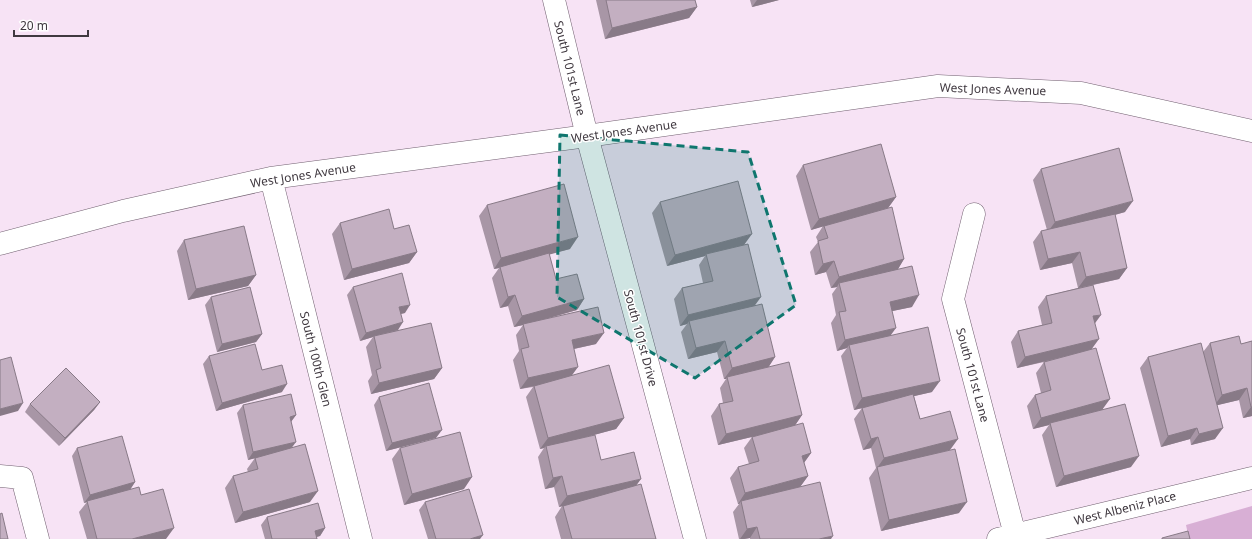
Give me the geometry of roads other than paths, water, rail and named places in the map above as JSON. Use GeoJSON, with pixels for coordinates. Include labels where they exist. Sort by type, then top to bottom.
{"type":"FeatureCollection","features":[{"type":"Feature","properties":{"kind":"street","name":"South 101st Lane"},"geometry":{"type":"LineString","coordinates":[[554,0],[587,136]]}},
{"type":"Feature","properties":{"kind":"street","name":"West Jones Avenue"},"geometry":{"type":"LineString","coordinates":[[0,244],[123,211],[271,178],[587,136],[938,86],[1081,93],[1252,131]]}},
{"type":"Feature","properties":{"kind":"street","name":"South 101st Drive"},"geometry":{"type":"LineString","coordinates":[[587,136],[695,539]]}},
{"type":"Feature","properties":{"kind":"street","name":"South 100th Glen"},"geometry":{"type":"LineString","coordinates":[[271,178],[361,539]]}},
{"type":"Feature","properties":{"kind":"street","name":"South 101st Lane"},"geometry":{"type":"LineString","coordinates":[[974,214],[953,299],[1006,537]]}},
{"type":"Feature","properties":{"kind":"street"},"geometry":{"type":"LineString","coordinates":[[0,476],[22,478],[38,539]]}},
{"type":"Feature","properties":{"kind":"street","name":"West Albeniz Place"},"geometry":{"type":"LineString","coordinates":[[1006,537],[1252,478]]}}]}
